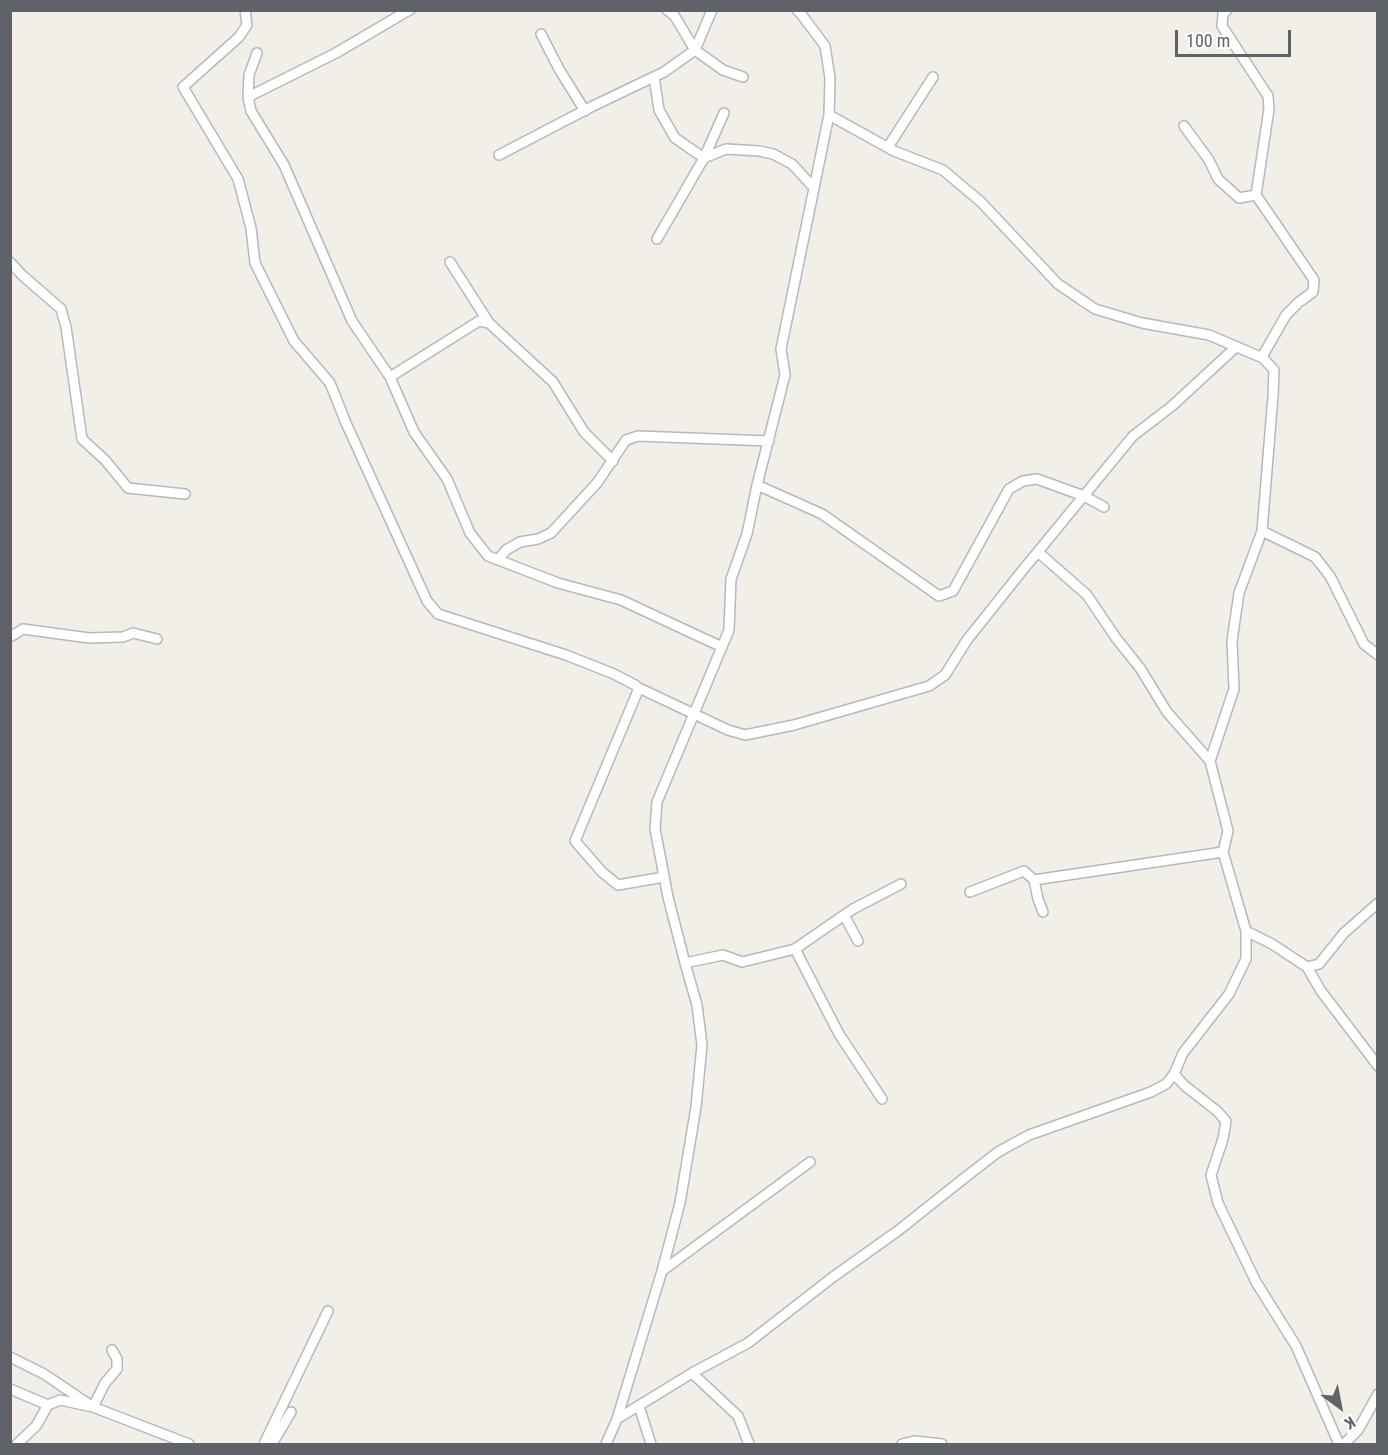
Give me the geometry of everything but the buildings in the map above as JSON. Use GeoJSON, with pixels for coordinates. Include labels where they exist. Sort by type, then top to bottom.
{"type":"FeatureCollection","features":[{"type":"Feature","properties":{"kind":"street"},"geometry":{"type":"LineString","coordinates":[[244,10],[247,25],[239,37],[183,87],[238,179],[251,228],[255,263],[294,340],[330,383],[346,423],[428,601],[438,614],[566,655],[614,674],[728,730],[745,735],[794,725],[929,686],[945,675],[967,640],[1133,436],[1172,406],[1236,347]]}},
{"type":"Feature","properties":{"kind":"street"},"geometry":{"type":"LineString","coordinates":[[248,97],[336,53],[410,10]]}},
{"type":"Feature","properties":{"kind":"street"},"geometry":{"type":"LineString","coordinates":[[667,10],[674,15],[695,50],[723,70],[743,77]]}},
{"type":"Feature","properties":{"kind":"street"},"geometry":{"type":"LineString","coordinates":[[499,155],[664,72],[695,50],[712,10]]}},
{"type":"Feature","properties":{"kind":"street"},"geometry":{"type":"LineString","coordinates":[[1227,10],[1223,14],[1222,26],[1268,96],[1269,109],[1256,195],[1314,280],[1313,292],[1286,315],[1262,357]]}},
{"type":"Feature","properties":{"kind":"street"},"geometry":{"type":"LineString","coordinates":[[606,1444],[617,1419],[662,1271],[680,1203],[696,1107],[702,1045],[698,1005],[668,897],[655,829],[657,802],[729,630],[731,579],[747,534],[785,375],[781,349],[829,115],[830,78],[825,46],[803,13]]}},
{"type":"Feature","properties":{"kind":"street"},"geometry":{"type":"LineString","coordinates":[[541,34],[585,111]]}},
{"type":"Feature","properties":{"kind":"street"},"geometry":{"type":"LineString","coordinates":[[257,53],[249,75],[248,97],[251,111],[284,165],[352,321],[390,377],[414,432],[447,479],[470,533],[488,556],[558,583],[621,600],[722,647]]}},
{"type":"Feature","properties":{"kind":"street"},"geometry":{"type":"LineString","coordinates":[[654,77],[659,110],[675,138],[704,158]]}},
{"type":"Feature","properties":{"kind":"street"},"geometry":{"type":"LineString","coordinates":[[888,147],[933,77]]}},
{"type":"Feature","properties":{"kind":"street"},"geometry":{"type":"LineString","coordinates":[[657,239],[704,158],[724,113]]}},
{"type":"Feature","properties":{"kind":"street"},"geometry":{"type":"LineString","coordinates":[[829,115],[888,147],[943,170],[981,202],[1058,284],[1095,309],[1142,323],[1209,335],[1262,357],[1274,370],[1262,531],[1239,593],[1232,640],[1234,689],[1210,761]]}},
{"type":"Feature","properties":{"kind":"street"},"geometry":{"type":"LineString","coordinates":[[1184,126],[1209,160],[1218,179],[1239,198],[1256,195]]}},
{"type":"Feature","properties":{"kind":"street"},"geometry":{"type":"LineString","coordinates":[[704,158],[726,149],[773,154],[792,165],[814,188]]}},
{"type":"Feature","properties":{"kind":"street"},"geometry":{"type":"LineString","coordinates":[[10,262],[61,309],[66,327],[82,439],[105,460],[128,488],[185,494]]}},
{"type":"Feature","properties":{"kind":"street"},"geometry":{"type":"LineString","coordinates":[[450,262],[489,323],[553,382],[584,432],[613,461]]}},
{"type":"Feature","properties":{"kind":"street"},"geometry":{"type":"LineString","coordinates":[[390,377],[479,321],[489,323]]}},
{"type":"Feature","properties":{"kind":"street"},"geometry":{"type":"LineString","coordinates":[[498,560],[506,550],[520,542],[538,539],[551,533],[597,483],[626,440],[638,436],[769,441]]}},
{"type":"Feature","properties":{"kind":"street"},"geometry":{"type":"LineString","coordinates":[[757,485],[822,514],[939,596],[952,591],[1009,489],[1023,481],[1037,480],[1084,496],[1104,507]]}},
{"type":"Feature","properties":{"kind":"street"},"geometry":{"type":"LineString","coordinates":[[1262,531],[1315,558],[1330,576],[1364,644],[1377,655]]}},
{"type":"Feature","properties":{"kind":"street"},"geometry":{"type":"LineString","coordinates":[[617,1419],[692,1373],[748,1343],[833,1277],[899,1230],[998,1152],[1029,1135],[1150,1092],[1166,1084],[1174,1074],[1183,1053],[1229,994],[1246,959],[1246,931],[1223,852],[1228,831],[1210,761],[1167,712],[1140,668],[1116,638],[1088,595],[1038,552]]}},
{"type":"Feature","properties":{"kind":"street"},"geometry":{"type":"LineString","coordinates":[[10,637],[23,629],[89,638],[123,638],[133,633],[157,639]]}},
{"type":"Feature","properties":{"kind":"street"},"geometry":{"type":"LineString","coordinates":[[639,688],[575,842],[602,872],[618,885],[664,877]]}},
{"type":"Feature","properties":{"kind":"street"},"geometry":{"type":"LineString","coordinates":[[1034,880],[1223,852]]}},
{"type":"Feature","properties":{"kind":"street"},"geometry":{"type":"LineString","coordinates":[[970,892],[1024,871],[1034,880],[1043,912]]}},
{"type":"Feature","properties":{"kind":"street"},"geometry":{"type":"LineString","coordinates":[[685,963],[723,955],[742,962],[795,948],[853,909],[901,884]]}},
{"type":"Feature","properties":{"kind":"street"},"geometry":{"type":"LineString","coordinates":[[1307,967],[1319,964],[1344,933],[1377,903]]}},
{"type":"Feature","properties":{"kind":"street"},"geometry":{"type":"LineString","coordinates":[[844,915],[858,941]]}},
{"type":"Feature","properties":{"kind":"street"},"geometry":{"type":"LineString","coordinates":[[1246,931],[1272,944],[1307,967],[1377,1066]]}},
{"type":"Feature","properties":{"kind":"street"},"geometry":{"type":"LineString","coordinates":[[795,948],[839,1034],[882,1099]]}},
{"type":"Feature","properties":{"kind":"street"},"geometry":{"type":"LineString","coordinates":[[1174,1074],[1185,1086],[1218,1111],[1226,1121],[1223,1139],[1211,1175],[1218,1203],[1256,1282],[1296,1346],[1339,1444]]}},
{"type":"Feature","properties":{"kind":"street"},"geometry":{"type":"LineString","coordinates":[[662,1271],[810,1162]]}},
{"type":"Feature","properties":{"kind":"street"},"geometry":{"type":"LineString","coordinates":[[264,1444],[328,1311]]}},
{"type":"Feature","properties":{"kind":"street"},"geometry":{"type":"LineString","coordinates":[[93,1407],[105,1383],[117,1369],[117,1359],[112,1350]]}},
{"type":"Feature","properties":{"kind":"street"},"geometry":{"type":"LineString","coordinates":[[10,1357],[44,1374],[93,1407]]}},
{"type":"Feature","properties":{"kind":"street"},"geometry":{"type":"LineString","coordinates":[[692,1373],[738,1416],[749,1444]]}},
{"type":"Feature","properties":{"kind":"street"},"geometry":{"type":"LineString","coordinates":[[10,1389],[48,1405]]}},
{"type":"Feature","properties":{"kind":"street"},"geometry":{"type":"LineString","coordinates":[[1344,1444],[1358,1430],[1377,1394]]}},
{"type":"Feature","properties":{"kind":"street"},"geometry":{"type":"LineString","coordinates":[[17,1444],[36,1426],[48,1405],[60,1400],[93,1407],[189,1444]]}},
{"type":"Feature","properties":{"kind":"street"},"geometry":{"type":"LineString","coordinates":[[639,1406],[651,1444]]}},
{"type":"Feature","properties":{"kind":"street"},"geometry":{"type":"LineString","coordinates":[[272,1444],[291,1412]]}},
{"type":"Feature","properties":{"kind":"street"},"geometry":{"type":"LineString","coordinates":[[902,1444],[914,1442],[942,1444]]}}]}
